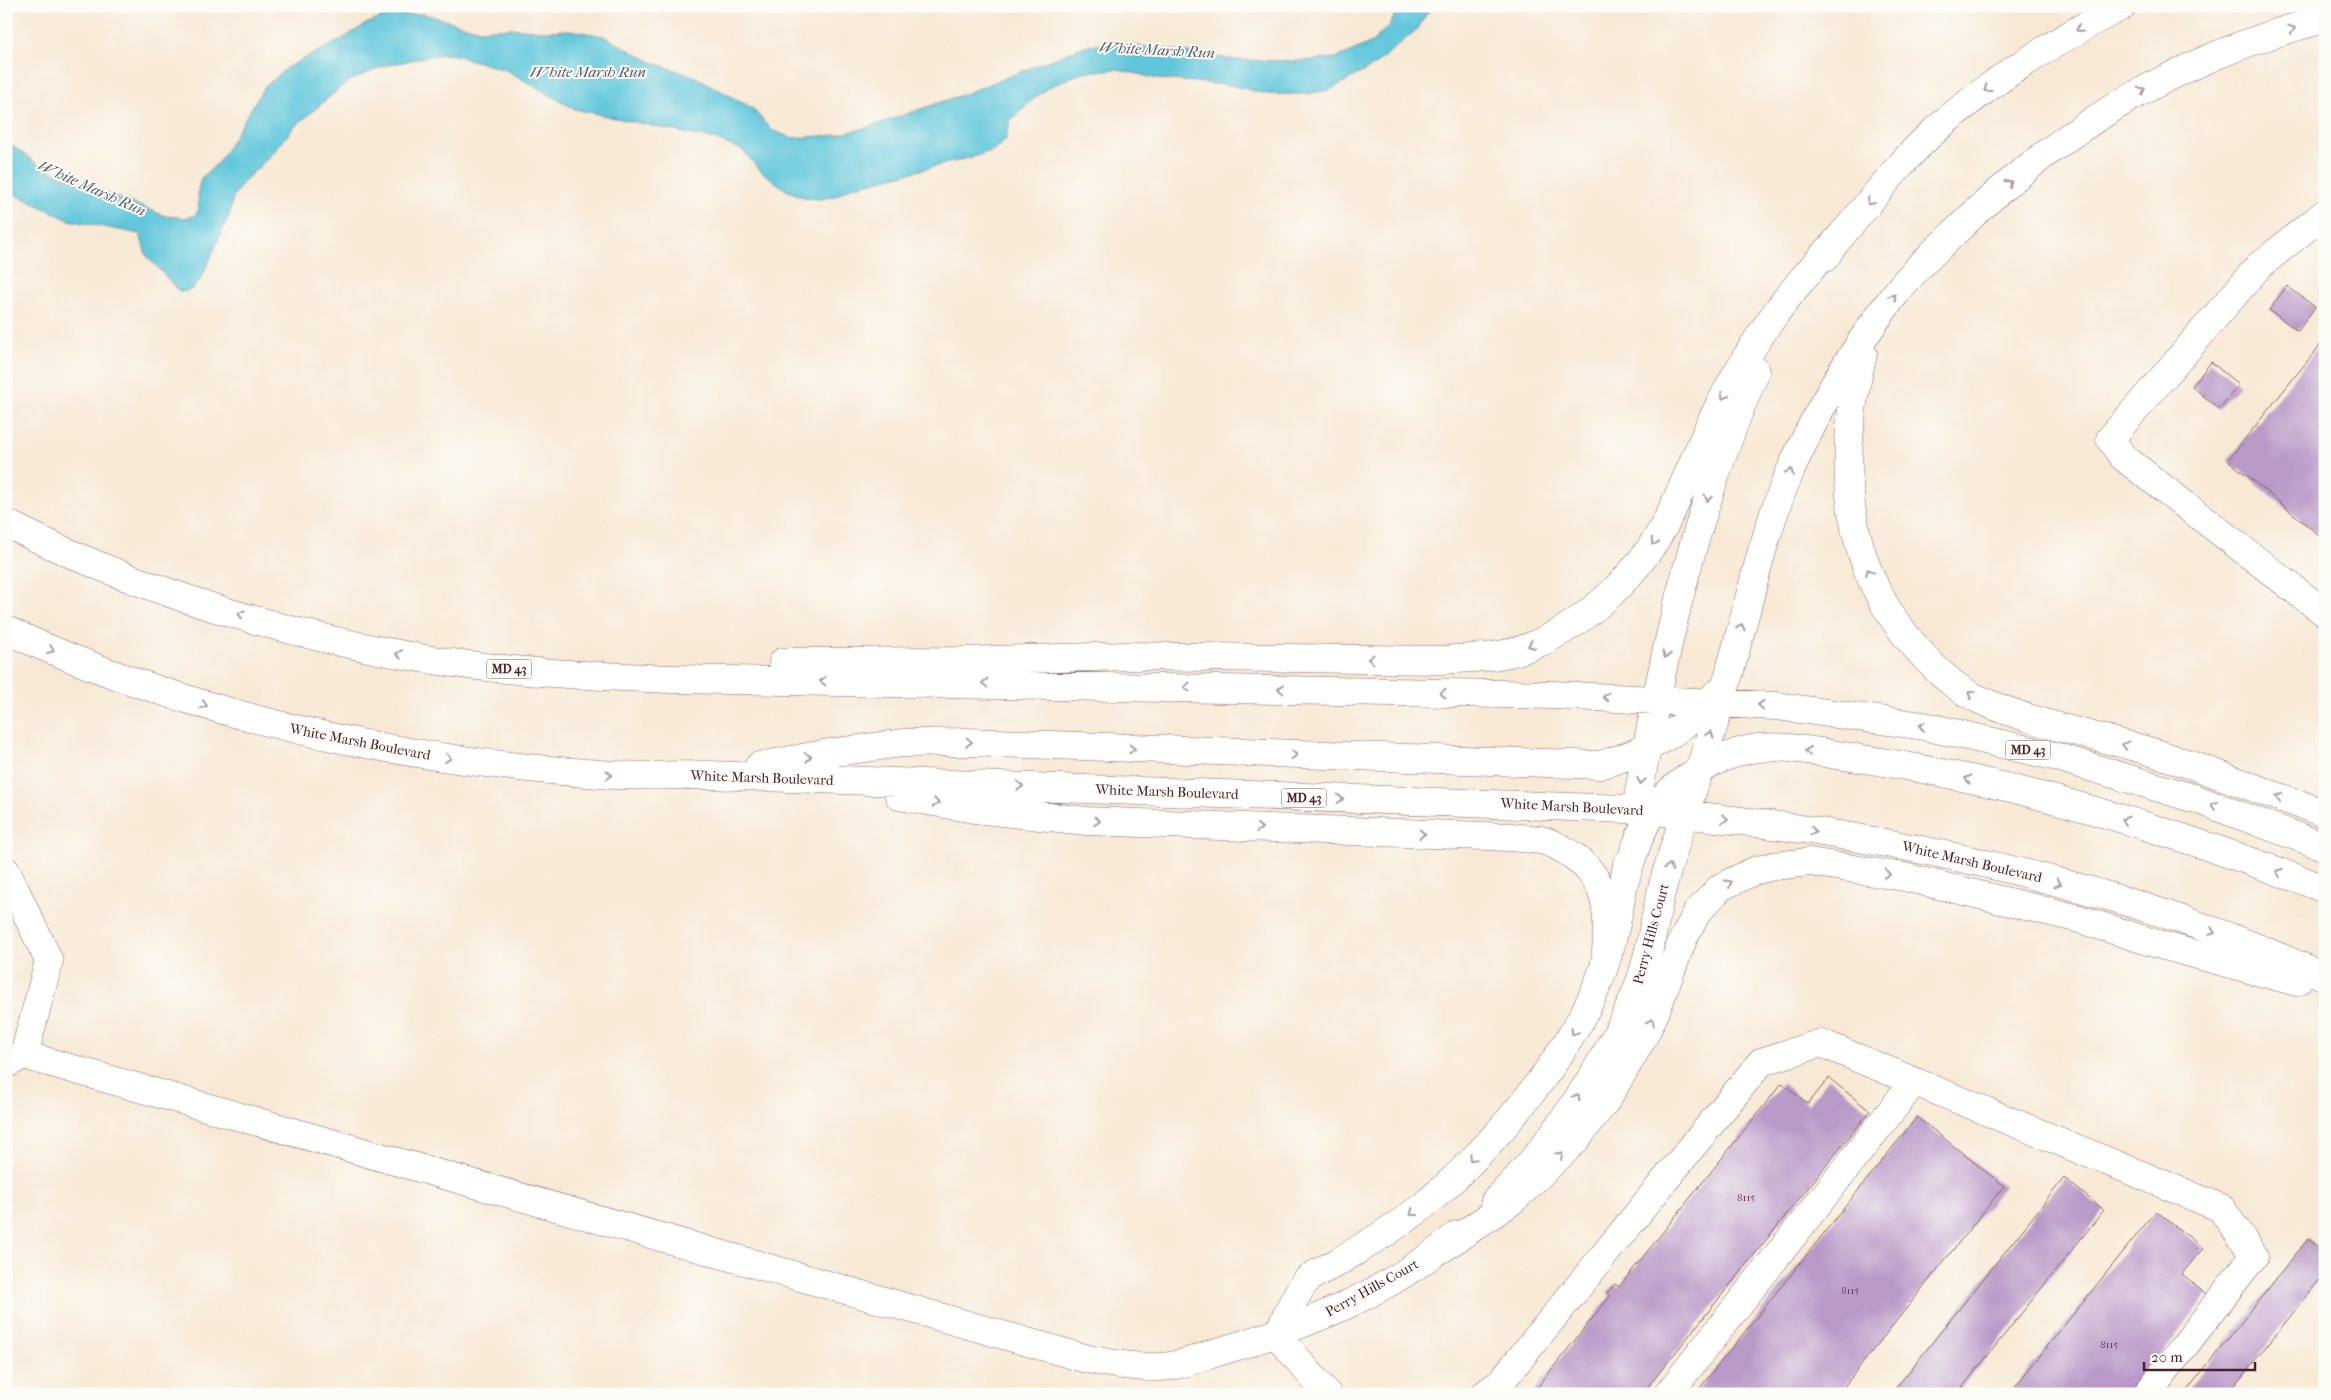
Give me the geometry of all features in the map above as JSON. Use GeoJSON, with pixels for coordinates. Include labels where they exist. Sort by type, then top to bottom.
{"type":"FeatureCollection","features":[{"type":"Feature","properties":{"kind":"main road"},"geometry":{"type":"LineString","coordinates":[[427,659],[596,665],[731,662],[962,661],[1127,656],[1439,660],[1486,658],[1528,648],[1563,630],[1591,610],[1620,582],[1651,547],[1669,516],[1719,405],[1749,353],[1789,295],[1911,156],[1947,120],[2026,61],[2063,38],[2122,6]]}},
{"type":"Feature","properties":{"kind":"main road"},"geometry":{"type":"LineString","coordinates":[[708,775],[829,753],[903,743],[968,742],[1585,765],[1600,765],[1646,750],[1664,740],[1714,703],[1725,683],[1729,674],[1753,578],[1784,486],[1797,456],[1840,375],[1897,292],[1964,223],[2036,160],[2114,106],[2184,68],[2227,50],[2325,19]]}},
{"type":"Feature","properties":{"kind":"main road"},"geometry":{"type":"LineString","coordinates":[[2325,214],[2259,266],[2110,440],[2123,457],[2325,613]]}},
{"type":"Feature","properties":{"kind":"main road"},"geometry":{"type":"LineString","coordinates":[[1327,1394],[1277,1335],[1305,1282],[1391,1229],[1423,1206],[1450,1181],[1505,1124],[1564,1048],[1596,988],[1605,962],[1623,887],[1645,810],[1646,750],[1654,699],[1679,594],[1722,451],[1759,364],[1799,295],[1834,244]]}},
{"type":"Feature","properties":{"kind":"main road"},"geometry":{"type":"LineString","coordinates":[[1869,333],[1850,416],[1848,475],[1850,508],[1856,537],[1872,582],[1902,634],[1946,677],[1976,698],[2013,712],[2188,764],[2325,814]]}},
{"type":"Feature","properties":{"kind":"main road","name":"MD 43"},"geometry":{"type":"LineString","coordinates":[[6,524],[77,556],[170,593],[301,632],[376,650],[427,659],[548,673],[652,678],[1236,688],[1654,699],[1776,706],[1924,726],[1984,738],[2054,756],[2196,799],[2325,848]]}},
{"type":"Feature","properties":{"kind":"main road","name":"White Marsh Boulevard"},"geometry":{"type":"LineString","coordinates":[[6,630],[101,670],[267,723],[324,736],[431,756],[503,765],[600,775],[708,775],[1645,810],[1765,824],[1895,844],[2026,874],[2095,893],[2224,935],[2325,977]]}},
{"type":"Feature","properties":{"kind":"main road","name":"Perry Hills Court"},"geometry":{"type":"LineString","coordinates":[[15,1059],[1087,1359],[1115,1364],[1161,1367],[1277,1335],[1347,1306],[1397,1278],[1440,1250],[1512,1185],[1540,1150],[1570,1107],[1610,1043],[1632,1001],[1642,975],[1659,900],[1699,771],[1714,703]]}},
{"type":"Feature","properties":{"kind":"main road"},"geometry":{"type":"LineString","coordinates":[[1645,810],[1699,771],[1723,758],[1740,752],[1770,748],[1887,762],[1954,775],[2086,808],[2200,844],[2325,889]]}},
{"type":"Feature","properties":{"kind":"main road"},"geometry":{"type":"LineString","coordinates":[[819,780],[938,803],[1087,821],[1542,840],[1563,848],[1579,860],[1592,873],[1601,887],[1608,919],[1605,962]]}},
{"type":"Feature","properties":{"kind":"main road"},"geometry":{"type":"LineString","coordinates":[[1440,1250],[1512,1201],[1575,1141],[1605,1102],[1643,1038],[1655,1013],[1683,939],[1698,911],[1721,887],[1754,871],[1773,866],[1810,862],[1904,877],[2076,918],[2158,944],[2286,978],[2325,991]]}},
{"type":"Feature","properties":{"kind":"main road"},"geometry":{"type":"LineString","coordinates":[[6,871],[49,961],[15,1059]]}},
{"type":"Feature","properties":{"kind":"main road"},"geometry":{"type":"LineString","coordinates":[[1485,1394],[1500,1383],[1761,1062],[1821,1043],[2221,1208],[2254,1256],[2147,1394]]}},
{"type":"Feature","properties":{"kind":"main road"},"geometry":{"type":"LineString","coordinates":[[1668,1394],[1914,1082]]}},
{"type":"Feature","properties":{"kind":"water","name":"White Marsh Run"},"geometry":{"type":"Polygon","coordinates":[[[1398,6],[1429,6],[1428,12],[1416,30],[1372,67],[1329,90],[1305,94],[1267,94],[1230,85],[1158,79],[1118,69],[1083,72],[1049,87],[1031,101],[1010,121],[1005,141],[996,149],[976,156],[852,187],[835,196],[821,199],[803,197],[786,190],[761,171],[742,150],[717,140],[575,109],[506,70],[451,54],[434,55],[384,66],[347,82],[294,127],[271,155],[244,181],[233,197],[229,215],[202,277],[192,289],[182,292],[146,255],[140,234],[69,220],[6,190],[6,141],[43,168],[165,216],[186,218],[194,216],[199,210],[198,191],[201,178],[222,157],[263,89],[286,68],[339,41],[366,24],[389,15],[424,14],[480,30],[511,28],[544,31],[570,30],[603,36],[654,63],[696,77],[752,108],[771,130],[792,138],[837,135],[869,127],[967,93],[1088,45],[1114,44],[1236,60],[1304,61],[1337,58],[1372,42],[1391,24],[1398,6]]]}},
{"type":"Feature","properties":{"kind":"building"},"geometry":{"type":"Polygon","coordinates":[[[2287,286],[2315,307],[2298,331],[2269,310],[2287,286]]]}},
{"type":"Feature","properties":{"kind":"building"},"geometry":{"type":"Polygon","coordinates":[[[2325,339],[2325,540],[2228,460],[2325,339]]]}},
{"type":"Feature","properties":{"kind":"building"},"geometry":{"type":"Polygon","coordinates":[[[2211,362],[2239,385],[2219,409],[2192,386],[2211,362]]]}},
{"type":"Feature","properties":{"kind":"building"},"geometry":{"type":"Polygon","coordinates":[[[1829,1078],[1870,1111],[1642,1394],[1532,1394],[1610,1296],[1607,1293],[1615,1284],[1619,1287],[1782,1083],[1808,1104],[1829,1078]]]}},
{"type":"Feature","properties":{"kind":"building"},"geometry":{"type":"Polygon","coordinates":[[[1917,1117],[2004,1186],[1838,1394],[1695,1394],[1917,1117]]]}},
{"type":"Feature","properties":{"kind":"building"},"geometry":{"type":"Polygon","coordinates":[[[2064,1178],[2104,1210],[1957,1394],[1891,1394],[2064,1178]]]}},
{"type":"Feature","properties":{"kind":"building"},"geometry":{"type":"Polygon","coordinates":[[[2156,1211],[2203,1248],[2182,1274],[2208,1295],[2129,1394],[2009,1394],[2156,1211]]]}},
{"type":"Feature","properties":{"kind":"building"},"geometry":{"type":"Polygon","coordinates":[[[2308,1239],[2325,1252],[2325,1273],[2228,1394],[2184,1394],[2308,1239]]]}}]}
